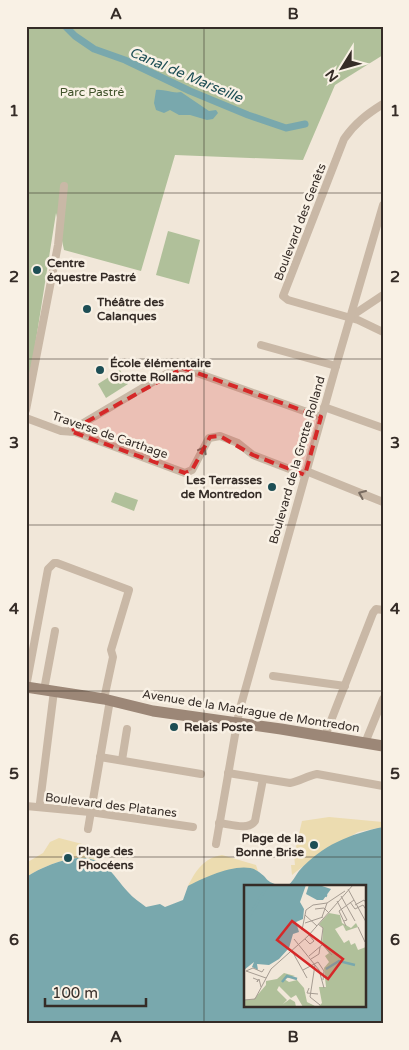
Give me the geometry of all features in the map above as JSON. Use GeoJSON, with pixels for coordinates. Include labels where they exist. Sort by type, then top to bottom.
{"type":"FeatureCollection","features":[{"type":"Feature","properties":{"kind":"street","name":"Boulevard des Genêts"},"geometry":{"type":"LineString","coordinates":[[350,318],[288,300],[283,296],[344,138],[365,115],[383,104]]}},
{"type":"Feature","properties":{"kind":"street"},"geometry":{"type":"LineString","coordinates":[[26,410],[58,244],[64,186]]}},
{"type":"Feature","properties":{"kind":"street","name":"Boulevard de la Grotte Rolland"},"geometry":{"type":"LineString","coordinates":[[216,844],[236,723],[321,417],[383,205]]}},
{"type":"Feature","properties":{"kind":"street"},"geometry":{"type":"LineString","coordinates":[[350,318],[383,295]]}},
{"type":"Feature","properties":{"kind":"street"},"geometry":{"type":"LineString","coordinates":[[350,318],[383,332]]}},
{"type":"Feature","properties":{"kind":"street"},"geometry":{"type":"LineString","coordinates":[[261,345],[336,366]]}},
{"type":"Feature","properties":{"kind":"street"},"geometry":{"type":"LineString","coordinates":[[70,431],[173,370],[183,368],[321,417]]}},
{"type":"Feature","properties":{"kind":"street"},"geometry":{"type":"LineString","coordinates":[[324,407],[383,428]]}},
{"type":"Feature","properties":{"kind":"street","name":"Traverse de Carthage"},"geometry":{"type":"LineString","coordinates":[[26,418],[61,430],[70,431],[185,473],[192,470],[209,438],[220,436],[238,443],[253,455],[383,502]]}},
{"type":"Feature","properties":{"kind":"street"},"geometry":{"type":"LineString","coordinates":[[26,687],[48,569],[54,563],[129,590],[112,650],[113,657],[100,757],[88,829]]}},
{"type":"Feature","properties":{"kind":"street"},"geometry":{"type":"LineString","coordinates":[[325,736],[373,613],[376,609],[383,610]]}},
{"type":"Feature","properties":{"kind":"street"},"geometry":{"type":"LineString","coordinates":[[40,803],[55,631]]}},
{"type":"Feature","properties":{"kind":"street"},"geometry":{"type":"LineString","coordinates":[[273,676],[345,686]]}},
{"type":"Feature","properties":{"kind":"street","name":"Avenue de la Madrague de Montredon"},"geometry":{"type":"LineString","coordinates":[[26,687],[107,700],[153,711],[383,746]]}},
{"type":"Feature","properties":{"kind":"street"},"geometry":{"type":"LineString","coordinates":[[364,743],[383,699]]}},
{"type":"Feature","properties":{"kind":"street"},"geometry":{"type":"LineString","coordinates":[[122,760],[127,729]]}},
{"type":"Feature","properties":{"kind":"street"},"geometry":{"type":"LineString","coordinates":[[100,757],[201,774]]}},
{"type":"Feature","properties":{"kind":"street"},"geometry":{"type":"LineString","coordinates":[[228,773],[290,783],[317,774],[383,786]]}},
{"type":"Feature","properties":{"kind":"street"},"geometry":{"type":"LineString","coordinates":[[219,823],[247,827],[253,825],[263,779]]}},
{"type":"Feature","properties":{"kind":"street","name":"Boulevard des Platanes"},"geometry":{"type":"LineString","coordinates":[[26,806],[90,812],[193,827]]}},
{"type":"Feature","properties":{"kind":"highlighted area"},"geometry":{"type":"Polygon","coordinates":[[[183,368],[321,417],[305,475],[253,455],[220,436],[210,437],[192,470],[185,473],[70,431],[183,368]]]}},
{"type":"Feature","properties":{"kind":"green space","name":"Parc Pastré"},"geometry":{"type":"Polygon","coordinates":[[[26,26],[383,26],[383,55],[335,85],[303,160],[175,155],[141,271],[64,250],[56,213],[33,359],[26,389],[26,26]]]}},
{"type":"Feature","properties":{"kind":"green space"},"geometry":{"type":"Polygon","coordinates":[[[168,231],[200,240],[189,284],[156,275],[168,231]]]}},
{"type":"Feature","properties":{"kind":"green space"},"geometry":{"type":"Polygon","coordinates":[[[120,370],[128,384],[106,398],[98,384],[120,370]]]}},
{"type":"Feature","properties":{"kind":"green space"},"geometry":{"type":"Polygon","coordinates":[[[115,492],[138,500],[134,511],[111,502],[115,492]]]}},
{"type":"Feature","properties":{"kind":"sand","name":"Plage de la Bonne Brise"},"geometry":{"type":"Polygon","coordinates":[[[329,817],[383,822],[383,827],[358,832],[311,860],[292,875],[291,865],[295,865],[294,855],[302,821],[329,817]]]}},
{"type":"Feature","properties":{"kind":"sand","name":"Plage des Phocéens"},"geometry":{"type":"Polygon","coordinates":[[[59,838],[86,845],[102,858],[99,861],[80,858],[61,861],[26,877],[26,863],[43,853],[50,842],[59,838]]]}},
{"type":"Feature","properties":{"kind":"sand"},"geometry":{"type":"Polygon","coordinates":[[[222,855],[256,865],[258,871],[251,869],[188,886],[205,862],[222,855]]]}},
{"type":"Feature","properties":{"kind":"water"},"geometry":{"type":"Polygon","coordinates":[[[156,90],[181,92],[209,111],[216,110],[218,113],[213,119],[207,120],[190,115],[179,115],[170,110],[164,113],[156,110],[154,103],[156,90]]]}},
{"type":"Feature","properties":{"kind":"water"},"geometry":{"type":"Polygon","coordinates":[[[383,827],[383,1024],[26,1024],[26,877],[44,867],[76,858],[87,858],[105,866],[130,894],[146,907],[160,904],[165,907],[183,900],[188,886],[223,871],[243,868],[259,872],[269,881],[279,885],[244,885],[244,1008],[366,1008],[366,885],[288,885],[299,871],[317,854],[337,842],[359,833],[383,827]]]}},
{"type":"Feature","properties":{"kind":"waterway","name":"Canal de Marseille"},"geometry":{"type":"LineString","coordinates":[[65,26],[75,36],[94,49],[125,60],[190,91],[248,115],[286,128],[305,124]]}},
{"type":"Feature","properties":{"kind":"place","name":"Centre équestre Pastré"},"geometry":{"type":"Point","coordinates":[37,270]}},
{"type":"Feature","properties":{"kind":"place","name":"Théâtre des Calanques"},"geometry":{"type":"Point","coordinates":[87,309]}},
{"type":"Feature","properties":{"kind":"place","name":"École élémentaire Grotte Rolland"},"geometry":{"type":"Point","coordinates":[100,370]}},
{"type":"Feature","properties":{"kind":"place","name":"Les Terrasses de Montredon"},"geometry":{"type":"Point","coordinates":[272,487]}},
{"type":"Feature","properties":{"kind":"place","name":"Relais Poste"},"geometry":{"type":"Point","coordinates":[174,727]}},
{"type":"Feature","properties":{"kind":"place","name":"Plage de la Bonne Brise"},"geometry":{"type":"Point","coordinates":[314,845]}},
{"type":"Feature","properties":{"kind":"place","name":"Plage des Phocéens"},"geometry":{"type":"Point","coordinates":[68,858]}}]}
